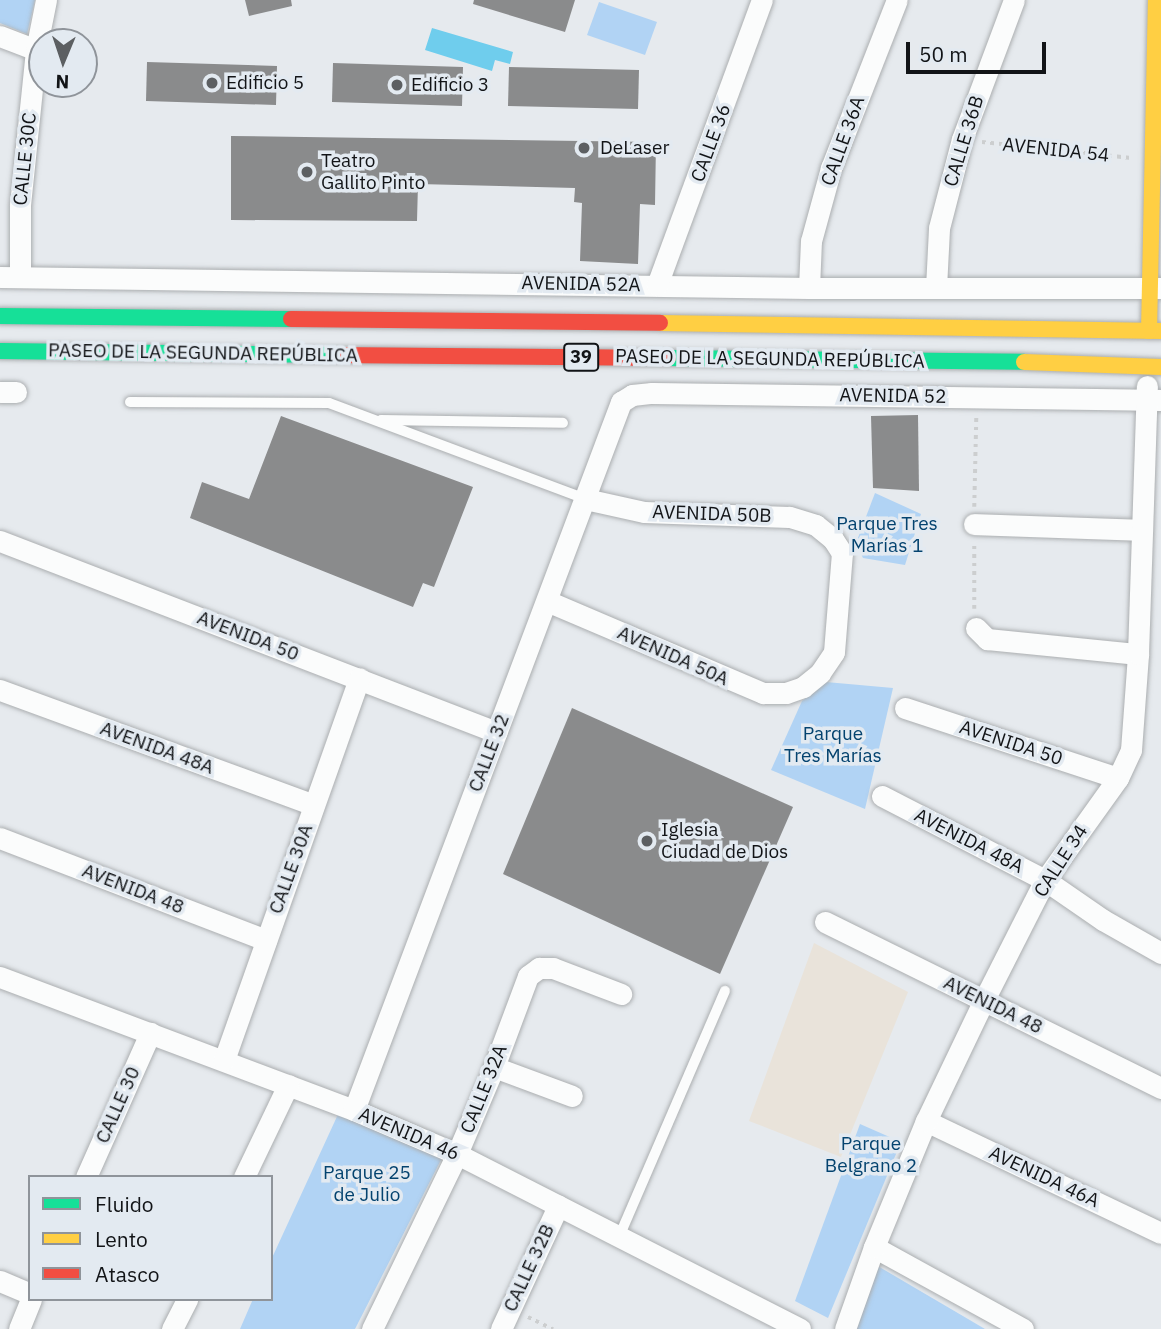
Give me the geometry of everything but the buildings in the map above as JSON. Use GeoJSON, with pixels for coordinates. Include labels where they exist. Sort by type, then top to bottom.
{"type":"FeatureCollection","features":[{"type":"Feature","properties":{"kind":"main road"},"geometry":{"type":"LineString","coordinates":[[1155,331],[1150,160],[1158,43],[1156,0]]}},
{"type":"Feature","properties":{"kind":"main road","name":"PASEO DE LA SEGUNDA REPÚBLICA"},"geometry":{"type":"LineString","coordinates":[[0,316],[1155,331]]}},
{"type":"Feature","properties":{"kind":"main road","name":"PASEO DE LA SEGUNDA REPÚBLICA"},"geometry":{"type":"LineString","coordinates":[[0,351],[1074,363],[1154,367]]}},
{"type":"Feature","properties":{"kind":"street","name":"CALLE 30C"},"geometry":{"type":"LineString","coordinates":[[40,28],[46,0]]}},
{"type":"Feature","properties":{"kind":"street","name":"CALLE 36"},"geometry":{"type":"LineString","coordinates":[[657,285],[762,0]]}},
{"type":"Feature","properties":{"kind":"street","name":"CALLE 36A"},"geometry":{"type":"LineString","coordinates":[[809,288],[811,241],[831,168],[897,0]]}},
{"type":"Feature","properties":{"kind":"street","name":"CALLE 36B"},"geometry":{"type":"LineString","coordinates":[[936,288],[939,228],[962,139],[1014,0]]}},
{"type":"Feature","properties":{"kind":"street"},"geometry":{"type":"LineString","coordinates":[[0,36],[28,47]]}},
{"type":"Feature","properties":{"kind":"street","name":"CALLE 30C"},"geometry":{"type":"LineString","coordinates":[[10,277],[10,204],[28,97]]}},
{"type":"Feature","properties":{"kind":"street","name":"AVENIDA 52A"},"geometry":{"type":"LineString","coordinates":[[10,277],[809,288],[1155,287]]}},
{"type":"Feature","properties":{"kind":"street","name":"CALLE 34"},"geometry":{"type":"LineString","coordinates":[[845,1329],[874,1247],[926,1121],[984,1000],[1045,880],[1118,778],[1132,745],[1142,530],[1154,400],[1154,367]]}},
{"type":"Feature","properties":{"kind":"street","name":"AVENIDA 52"},"geometry":{"type":"LineString","coordinates":[[626,397],[652,393],[1154,400]]}},
{"type":"Feature","properties":{"kind":"street","name":"CALLE 32"},"geometry":{"type":"LineString","coordinates":[[354,1110],[586,499],[611,424],[626,397]]}},
{"type":"Feature","properties":{"kind":"street","name":"AVENIDA 50B"},"geometry":{"type":"LineString","coordinates":[[586,499],[644,512],[789,517],[816,525],[833,539],[840,548],[842,559],[834,652],[820,673],[803,687]]}},
{"type":"Feature","properties":{"kind":"street"},"geometry":{"type":"LineString","coordinates":[[974,524],[1142,530]]}},
{"type":"Feature","properties":{"kind":"street","name":"AVENIDA 50"},"geometry":{"type":"LineString","coordinates":[[0,541],[496,732]]}},
{"type":"Feature","properties":{"kind":"street","name":"AVENIDA 50A"},"geometry":{"type":"LineString","coordinates":[[547,601],[744,687],[775,694],[803,687]]}},
{"type":"Feature","properties":{"kind":"street"},"geometry":{"type":"LineString","coordinates":[[976,628],[986,639],[1138,654]]}},
{"type":"Feature","properties":{"kind":"street","name":"CALLE 30A"},"geometry":{"type":"LineString","coordinates":[[224,1060],[359,678]]}},
{"type":"Feature","properties":{"kind":"street","name":"AVENIDA 48A"},"geometry":{"type":"LineString","coordinates":[[0,690],[313,805]]}},
{"type":"Feature","properties":{"kind":"street","name":"AVENIDA 50"},"geometry":{"type":"LineString","coordinates":[[905,708],[1118,778]]}},
{"type":"Feature","properties":{"kind":"street","name":"AVENIDA 48A"},"geometry":{"type":"LineString","coordinates":[[882,796],[1045,880],[1103,920],[1161,953]]}},
{"type":"Feature","properties":{"kind":"street","name":"AVENIDA 48"},"geometry":{"type":"LineString","coordinates":[[0,838],[266,940]]}},
{"type":"Feature","properties":{"kind":"street","name":"AVENIDA 48"},"geometry":{"type":"LineString","coordinates":[[825,922],[1161,1087]]}},
{"type":"Feature","properties":{"kind":"street","name":"CALLE 32A"},"geometry":{"type":"LineString","coordinates":[[372,1329],[457,1154],[495,1067],[528,976],[543,967],[562,970],[621,994]]}},
{"type":"Feature","properties":{"kind":"street","name":"AVENIDA 46"},"geometry":{"type":"LineString","coordinates":[[0,977],[354,1110],[457,1154],[800,1329]]}},
{"type":"Feature","properties":{"kind":"street","name":"CALLE 30"},"geometry":{"type":"LineString","coordinates":[[87,1175],[150,1033]]}},
{"type":"Feature","properties":{"kind":"street"},"geometry":{"type":"LineString","coordinates":[[495,1067],[572,1096]]}},
{"type":"Feature","properties":{"kind":"street"},"geometry":{"type":"LineString","coordinates":[[245,1175],[288,1085]]}},
{"type":"Feature","properties":{"kind":"street","name":"AVENIDA 46A"},"geometry":{"type":"LineString","coordinates":[[926,1121],[1161,1233]]}},
{"type":"Feature","properties":{"kind":"street","name":"CALLE 32B"},"geometry":{"type":"LineString","coordinates":[[501,1329],[558,1206]]}},
{"type":"Feature","properties":{"kind":"street"},"geometry":{"type":"LineString","coordinates":[[874,1247],[1023,1329]]}},
{"type":"Feature","properties":{"kind":"street"},"geometry":{"type":"LineString","coordinates":[[0,1280],[28,1293]]}},
{"type":"Feature","properties":{"kind":"street"},"geometry":{"type":"LineString","coordinates":[[19,1329],[31,1301]]}},
{"type":"Feature","properties":{"kind":"street"},"geometry":{"type":"LineString","coordinates":[[173,1329],[186,1301]]}},
{"type":"Feature","properties":{"kind":"lane"},"geometry":{"type":"LineString","coordinates":[[130,402],[329,403],[586,499]]}},
{"type":"Feature","properties":{"kind":"lane"},"geometry":{"type":"LineString","coordinates":[[375,420],[563,424]]}},
{"type":"Feature","properties":{"kind":"lane"},"geometry":{"type":"LineString","coordinates":[[619,1237],[725,991]]}},
{"type":"Feature","properties":{"kind":"path","name":"AVENIDA 54"},"geometry":{"type":"LineString","coordinates":[[962,139],[1150,160]]}},
{"type":"Feature","properties":{"kind":"path"},"geometry":{"type":"LineString","coordinates":[[511,1308],[553,1329]]}},
{"type":"Feature","properties":{"kind":"shaded area"},"geometry":{"type":"Polygon","coordinates":[[[432,28],[513,52],[510,64],[495,60],[492,71],[425,50],[432,28]]]}},
{"type":"Feature","properties":{"kind":"shaded area"},"geometry":{"type":"Polygon","coordinates":[[[814,943],[908,992],[841,1157],[749,1121],[814,943]]]}},
{"type":"Feature","properties":{"kind":"green space"},"geometry":{"type":"Polygon","coordinates":[[[0,0],[35,0],[27,34],[0,23],[0,0]]]}},
{"type":"Feature","properties":{"kind":"green space"},"geometry":{"type":"Polygon","coordinates":[[[599,2],[657,22],[645,55],[587,35],[599,2]]]}},
{"type":"Feature","properties":{"kind":"green space","name":"Parque Tres Marías 1"},"geometry":{"type":"Polygon","coordinates":[[[875,493],[921,514],[905,565],[863,558],[856,543],[875,493]]]}},
{"type":"Feature","properties":{"kind":"green space","name":"Parque Tres Marías"},"geometry":{"type":"Polygon","coordinates":[[[826,682],[893,688],[865,809],[771,770],[802,701],[826,682]]]}},
{"type":"Feature","properties":{"kind":"green space","name":"Parque 25 de Julio"},"geometry":{"type":"Polygon","coordinates":[[[340,1110],[444,1154],[355,1329],[240,1329],[252,1301],[273,1301],[273,1256],[340,1110]]]}},
{"type":"Feature","properties":{"kind":"green space","name":"Parque Belgrano 2"},"geometry":{"type":"Polygon","coordinates":[[[860,1124],[901,1142],[828,1318],[795,1301],[860,1124]]]}},
{"type":"Feature","properties":{"kind":"green space"},"geometry":{"type":"Polygon","coordinates":[[[876,1265],[985,1329],[854,1329],[876,1265]]]}},
{"type":"Feature","properties":{"kind":"traffic: fast"},"geometry":{"type":"LineString","coordinates":[[0,316],[291,319]]}},
{"type":"Feature","properties":{"kind":"traffic: fast"},"geometry":{"type":"LineString","coordinates":[[0,351],[334,355]]}},
{"type":"Feature","properties":{"kind":"traffic: fast"},"geometry":{"type":"LineString","coordinates":[[668,358],[1024,362]]}},
{"type":"Feature","properties":{"kind":"traffic: slow"},"geometry":{"type":"LineString","coordinates":[[1149,331],[1156,0]]}},
{"type":"Feature","properties":{"kind":"traffic: slow"},"geometry":{"type":"LineString","coordinates":[[660,323],[1161,331]]}},
{"type":"Feature","properties":{"kind":"traffic: slow"},"geometry":{"type":"LineString","coordinates":[[1024,362],[1161,367]]}},
{"type":"Feature","properties":{"kind":"traffic: jam"},"geometry":{"type":"LineString","coordinates":[[291,319],[660,323]]}},
{"type":"Feature","properties":{"kind":"traffic: jam"},"geometry":{"type":"LineString","coordinates":[[334,355],[668,358]]}},
{"type":"Feature","properties":{"kind":"place","name":"Edificio 5"},"geometry":{"type":"Point","coordinates":[212,83]}},
{"type":"Feature","properties":{"kind":"place","name":"Edificio 3"},"geometry":{"type":"Point","coordinates":[397,85]}},
{"type":"Feature","properties":{"kind":"place","name":"DeLaser"},"geometry":{"type":"Point","coordinates":[584,148]}},
{"type":"Feature","properties":{"kind":"place","name":"Teatro Gallito Pinto"},"geometry":{"type":"Point","coordinates":[307,172]}},
{"type":"Feature","properties":{"kind":"place","name":"Iglesia Ciudad de Dios"},"geometry":{"type":"Point","coordinates":[647,841]}}]}
